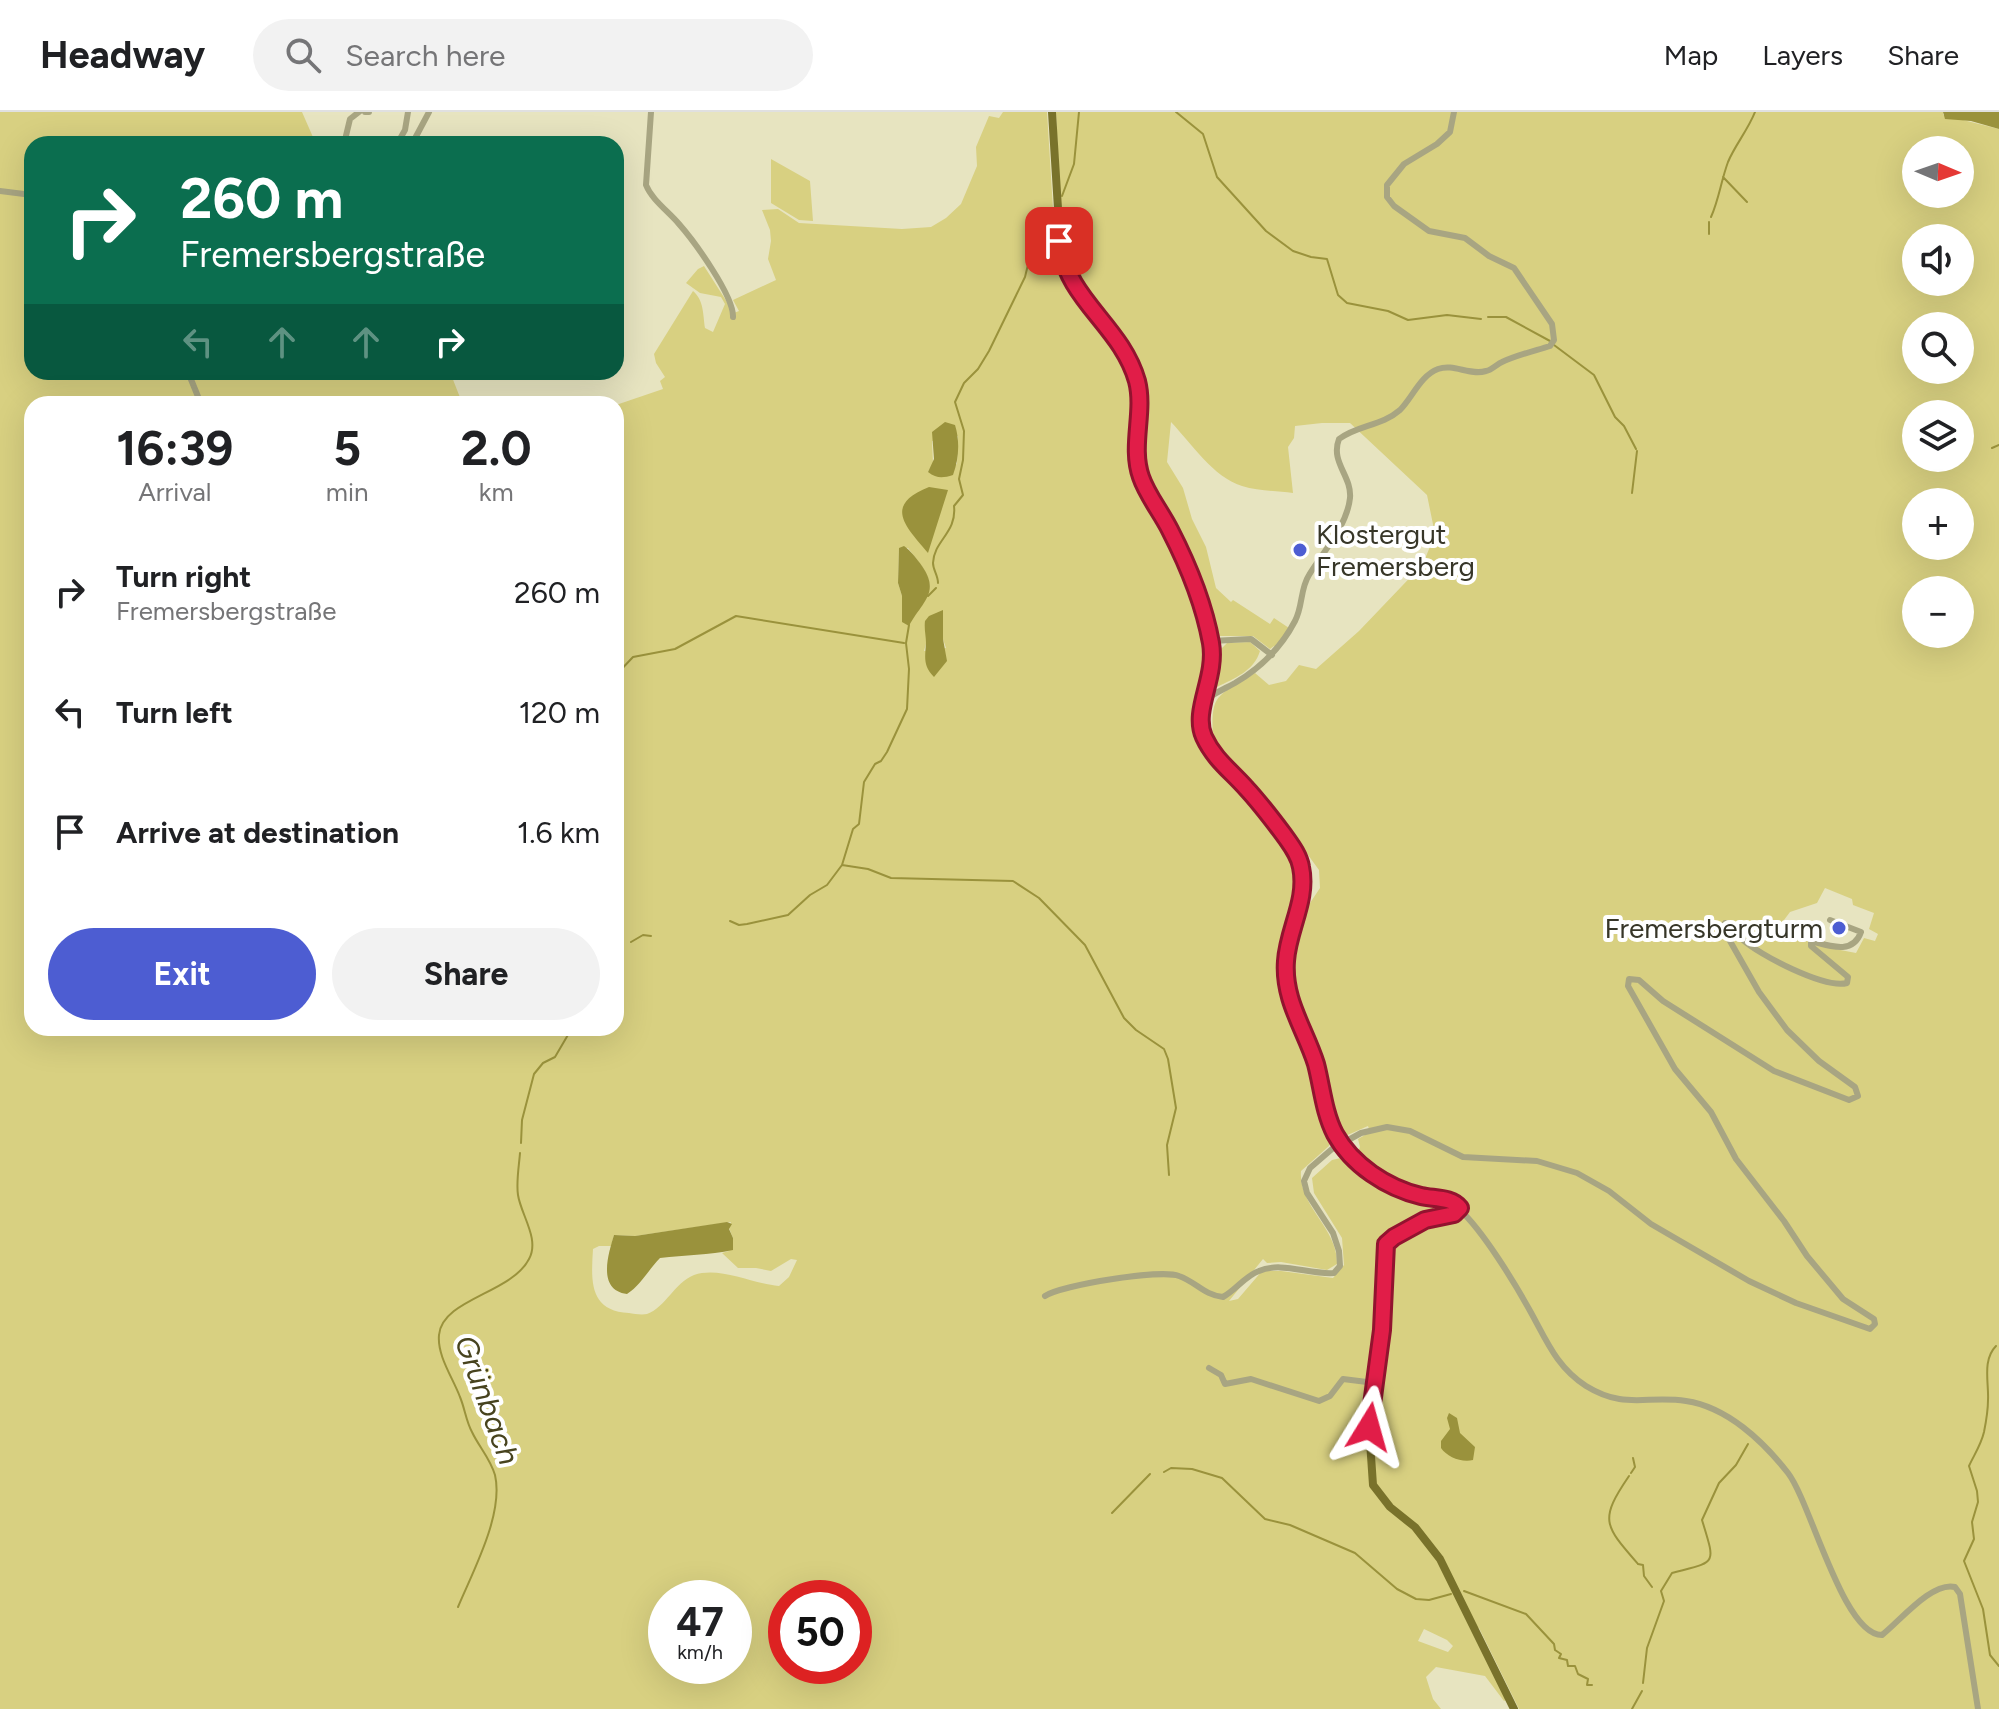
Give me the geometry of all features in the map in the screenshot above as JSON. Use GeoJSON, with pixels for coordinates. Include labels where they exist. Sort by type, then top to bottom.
{"type":"FeatureCollection","features":[{"type":"Feature","properties":{"kind":"main road"},"geometry":{"type":"LineString","coordinates":[[1052,112],[1061,257],[1081,297],[1123,346],[1133,366],[1139,388],[1137,455],[1140,477],[1188,568],[1211,641],[1212,667],[1204,698],[1201,729],[1213,755],[1268,815],[1300,861],[1302,894],[1285,962],[1288,994],[1311,1051],[1332,1127],[1341,1144],[1369,1172],[1395,1187],[1459,1206],[1460,1210],[1454,1214],[1425,1220],[1386,1244],[1382,1330],[1369,1427],[1373,1485],[1390,1507],[1415,1527],[1440,1559],[1514,1709]]}},
{"type":"Feature","properties":{"kind":"street"},"geometry":{"type":"LineString","coordinates":[[346,136],[350,119],[365,112]]}},
{"type":"Feature","properties":{"kind":"street"},"geometry":{"type":"LineString","coordinates":[[402,136],[408,112]]}},
{"type":"Feature","properties":{"kind":"street"},"geometry":{"type":"LineString","coordinates":[[416,136],[429,112]]}},
{"type":"Feature","properties":{"kind":"street"},"geometry":{"type":"LineString","coordinates":[[651,112],[646,185],[650,194],[682,227],[713,272],[733,317]]}},
{"type":"Feature","properties":{"kind":"street"},"geometry":{"type":"LineString","coordinates":[[1204,698],[1257,669],[1272,655],[1296,620],[1304,583],[1341,524],[1349,502],[1348,483],[1337,456],[1339,439],[1350,432],[1376,425],[1399,411],[1429,373],[1439,368],[1486,371],[1503,361],[1550,346],[1554,340],[1552,324],[1514,268],[1489,256],[1465,238],[1429,231],[1394,206],[1387,197],[1387,185],[1404,164],[1437,144],[1450,132],[1454,112]]}},
{"type":"Feature","properties":{"kind":"street"},"geometry":{"type":"LineString","coordinates":[[0,191],[24,194]]}},
{"type":"Feature","properties":{"kind":"street"},"geometry":{"type":"LineString","coordinates":[[1211,641],[1251,639],[1272,655]]}},
{"type":"Feature","properties":{"kind":"street"},"geometry":{"type":"LineString","coordinates":[[1045,1296],[1098,1282],[1158,1274],[1179,1276],[1211,1296],[1223,1297],[1259,1270],[1278,1267],[1334,1273],[1340,1266],[1339,1251],[1333,1233],[1307,1193],[1304,1181],[1310,1168],[1341,1144],[1361,1133],[1387,1127],[1410,1131],[1463,1157],[1537,1161],[1559,1166],[1598,1184],[1651,1224],[1749,1281],[1796,1303],[1870,1329],[1875,1324],[1874,1319],[1843,1299],[1825,1279],[1736,1159],[1711,1112],[1675,1069],[1628,986],[1628,981],[1633,978],[1639,980],[1663,1001],[1774,1071],[1849,1100],[1858,1096],[1855,1087],[1819,1061],[1787,1030],[1759,992],[1722,927],[1725,923],[1730,924],[1742,939],[1759,951],[1813,978],[1840,985],[1847,983],[1848,977],[1811,946],[1811,941],[1836,947],[1851,946],[1861,932],[1830,920]]}},
{"type":"Feature","properties":{"kind":"street"},"geometry":{"type":"LineString","coordinates":[[1460,1210],[1506,1271],[1554,1356],[1571,1375],[1588,1387],[1619,1400],[1688,1401],[1725,1417],[1757,1438],[1797,1487],[1832,1572],[1856,1619],[1866,1629],[1882,1635],[1903,1614],[1935,1592],[1945,1586],[1955,1587],[1960,1594],[1978,1709]]}},
{"type":"Feature","properties":{"kind":"street"},"geometry":{"type":"LineString","coordinates":[[1209,1368],[1221,1375],[1225,1384],[1251,1379],[1319,1401],[1330,1396],[1343,1379],[1375,1383]]}},
{"type":"Feature","properties":{"kind":"shaded area"},"geometry":{"type":"Polygon","coordinates":[[[0,112],[302,112],[312,136],[24,136],[24,380],[453,380],[459,396],[24,396],[24,1036],[624,1036],[624,402],[663,389],[660,381],[665,377],[654,354],[693,291],[701,303],[705,328],[713,332],[725,304],[721,297],[700,293],[686,283],[698,269],[704,266],[734,313],[739,311],[733,300],[776,280],[768,259],[770,230],[762,210],[778,209],[799,223],[902,229],[931,227],[961,204],[977,166],[976,147],[989,116],[999,118],[1003,112],[1047,112],[1054,225],[1062,267],[1071,289],[1120,346],[1130,367],[1135,389],[1134,457],[1184,568],[1208,645],[1204,683],[1192,713],[1198,740],[1219,768],[1251,799],[1289,851],[1295,875],[1281,953],[1279,990],[1288,1017],[1310,1061],[1331,1138],[1329,1146],[1301,1171],[1306,1195],[1331,1239],[1337,1264],[1327,1270],[1281,1262],[1267,1263],[1263,1259],[1229,1301],[1238,1299],[1262,1271],[1333,1278],[1344,1265],[1342,1238],[1314,1193],[1312,1178],[1332,1160],[1345,1157],[1378,1184],[1438,1205],[1454,1207],[1453,1212],[1418,1218],[1386,1234],[1379,1249],[1379,1311],[1372,1370],[1379,1373],[1390,1246],[1414,1228],[1464,1218],[1467,1206],[1460,1196],[1413,1189],[1388,1178],[1358,1152],[1358,1139],[1370,1132],[1368,1126],[1343,1137],[1341,1134],[1323,1064],[1296,993],[1293,954],[1302,915],[1320,888],[1319,870],[1267,799],[1213,744],[1213,715],[1214,706],[1223,693],[1255,673],[1269,685],[1286,681],[1299,665],[1316,669],[1359,631],[1423,564],[1435,534],[1427,495],[1350,423],[1295,426],[1294,438],[1288,447],[1293,493],[1254,489],[1231,482],[1212,467],[1171,422],[1167,462],[1183,488],[1192,519],[1206,547],[1216,588],[1231,602],[1233,600],[1270,624],[1274,618],[1289,628],[1276,648],[1270,649],[1253,636],[1219,636],[1214,632],[1202,581],[1144,474],[1143,399],[1139,375],[1122,346],[1085,300],[1070,269],[1070,249],[1085,213],[1078,224],[1063,221],[1061,217],[1056,112],[1943,112],[1943,115],[1999,129],[1999,1709],[1519,1709],[1479,1628],[1469,1626],[1509,1698],[1504,1701],[1485,1676],[1436,1667],[1426,1677],[1433,1699],[1441,1709],[0,1709],[0,112]],[[958,436],[932,441],[933,463],[928,472],[957,464],[958,436]],[[899,548],[898,583],[902,596],[902,621],[908,625],[928,594],[929,586],[925,571],[908,548],[899,548]],[[943,611],[924,651],[946,648],[943,611]],[[1825,888],[1817,903],[1790,912],[1784,920],[1808,939],[1819,932],[1825,933],[1824,940],[1830,948],[1856,953],[1864,938],[1875,941],[1878,934],[1869,929],[1874,913],[1853,905],[1852,899],[1825,888]],[[731,1222],[635,1236],[614,1235],[611,1246],[593,1249],[595,1292],[606,1307],[616,1311],[647,1314],[654,1311],[681,1283],[704,1273],[725,1274],[779,1286],[789,1277],[797,1260],[791,1259],[771,1271],[738,1268],[722,1253],[729,1251],[733,1238],[729,1228],[731,1222]],[[1424,1629],[1418,1641],[1448,1652],[1453,1646],[1424,1629]]]}},
{"type":"Feature","properties":{"kind":"shaded area"},"geometry":{"type":"Polygon","coordinates":[[[1943,112],[1999,112],[1999,129],[1971,121],[1945,119],[1943,112]]]}},
{"type":"Feature","properties":{"kind":"shaded area"},"geometry":{"type":"Polygon","coordinates":[[[771,159],[810,181],[813,221],[799,220],[771,203],[771,159]]]}},
{"type":"Feature","properties":{"kind":"shaded area"},"geometry":{"type":"Polygon","coordinates":[[[945,422],[955,425],[958,456],[953,475],[940,477],[928,472],[934,459],[932,432],[945,422]]]}},
{"type":"Feature","properties":{"kind":"shaded area"},"geometry":{"type":"Polygon","coordinates":[[[929,487],[948,490],[928,553],[906,525],[903,508],[906,501],[929,487]]]}},
{"type":"Feature","properties":{"kind":"shaded area"},"geometry":{"type":"Polygon","coordinates":[[[904,546],[922,566],[930,584],[927,598],[909,626],[902,622],[902,596],[898,583],[899,548],[904,546]]]}},
{"type":"Feature","properties":{"kind":"shaded area"},"geometry":{"type":"Polygon","coordinates":[[[943,610],[947,661],[934,677],[926,662],[925,621],[943,610]]]}},
{"type":"Feature","properties":{"kind":"shaded area"},"geometry":{"type":"Polygon","coordinates":[[[1250,642],[1260,651],[1249,669],[1213,687],[1219,662],[1218,652],[1227,643],[1250,642]]]}},
{"type":"Feature","properties":{"kind":"shaded area"},"geometry":{"type":"Polygon","coordinates":[[[727,1222],[732,1224],[729,1229],[733,1250],[660,1258],[627,1294],[611,1286],[607,1270],[614,1235],[635,1236],[727,1222]]]}},
{"type":"Feature","properties":{"kind":"shaded area"},"geometry":{"type":"Polygon","coordinates":[[[1449,1413],[1457,1418],[1460,1433],[1475,1447],[1473,1460],[1455,1458],[1441,1448],[1441,1441],[1450,1429],[1449,1413]]]}},
{"type":"Feature","properties":{"kind":"waterway","name":"Grünbach"},"geometry":{"type":"LineString","coordinates":[[1062,196],[1074,164],[1079,112]]}},
{"type":"Feature","properties":{"kind":"waterway"},"geometry":{"type":"LineString","coordinates":[[1176,112],[1203,134],[1217,177],[1266,231],[1293,251],[1327,259],[1338,295],[1347,303],[1388,311],[1408,320],[1447,315],[1481,319]]}},
{"type":"Feature","properties":{"kind":"waterway"},"geometry":{"type":"LineString","coordinates":[[1711,217],[1728,162],[1755,112]]}},
{"type":"Feature","properties":{"kind":"waterway"},"geometry":{"type":"LineString","coordinates":[[1723,177],[1747,202]]}},
{"type":"Feature","properties":{"kind":"waterway","name":"Grünbach"},"geometry":{"type":"LineString","coordinates":[[938,583],[933,566],[934,555],[952,523],[954,506],[963,495],[959,479],[964,431],[955,402],[964,383],[978,369],[989,351],[1025,277],[1033,244],[1051,214]]}},
{"type":"Feature","properties":{"kind":"waterway"},"geometry":{"type":"LineString","coordinates":[[1709,222],[1709,234]]}},
{"type":"Feature","properties":{"kind":"waterway"},"geometry":{"type":"LineString","coordinates":[[1488,317],[1506,317],[1550,341]]}},
{"type":"Feature","properties":{"kind":"waterway"},"geometry":{"type":"LineString","coordinates":[[1554,345],[1594,375],[1615,417],[1624,426],[1636,449]]}},
{"type":"Feature","properties":{"kind":"waterway"},"geometry":{"type":"LineString","coordinates":[[1992,448],[1999,445]]}},
{"type":"Feature","properties":{"kind":"waterway"},"geometry":{"type":"LineString","coordinates":[[1632,493],[1637,451]]}},
{"type":"Feature","properties":{"kind":"waterway","name":"Grünbach"},"geometry":{"type":"LineString","coordinates":[[928,596],[936,588]]}},
{"type":"Feature","properties":{"kind":"waterway"},"geometry":{"type":"LineString","coordinates":[[624,667],[633,657],[675,649],[736,616],[904,643]]}},
{"type":"Feature","properties":{"kind":"waterway","name":"Grünbach"},"geometry":{"type":"LineString","coordinates":[[730,921],[739,925],[788,915],[810,895],[827,885],[842,865],[853,829],[859,824],[864,782],[887,752],[907,709],[909,669],[906,643],[909,625]]}},
{"type":"Feature","properties":{"kind":"waterway"},"geometry":{"type":"LineString","coordinates":[[842,865],[868,869],[891,878],[1013,881],[1039,898],[1085,945],[1124,1018],[1164,1049],[1176,1108],[1167,1145],[1169,1175]]}},
{"type":"Feature","properties":{"kind":"waterway","name":"Grünbach"},"geometry":{"type":"LineString","coordinates":[[631,942],[643,935],[651,936]]}},
{"type":"Feature","properties":{"kind":"waterway","name":"Grünbach"},"geometry":{"type":"LineString","coordinates":[[521,1143],[522,1120],[534,1074],[543,1063],[555,1057],[567,1036]]}},
{"type":"Feature","properties":{"kind":"waterway","name":"Grünbach"},"geometry":{"type":"LineString","coordinates":[[458,1607],[486,1542],[497,1490],[493,1469],[470,1428],[443,1359],[439,1335],[443,1323],[452,1313],[508,1280],[529,1259],[531,1235],[517,1190],[520,1153]]}},
{"type":"Feature","properties":{"kind":"waterway"},"geometry":{"type":"LineString","coordinates":[[1996,1346],[1988,1365],[1984,1432],[1969,1466],[1978,1502],[1972,1522],[1974,1539],[1964,1561],[1983,1609],[1990,1655],[1999,1666]]}},
{"type":"Feature","properties":{"kind":"waterway"},"geometry":{"type":"LineString","coordinates":[[1643,1683],[1647,1648],[1664,1601],[1661,1591],[1672,1573],[1698,1566],[1709,1559],[1710,1546],[1702,1520],[1719,1483],[1736,1465],[1748,1444]]}},
{"type":"Feature","properties":{"kind":"waterway"},"geometry":{"type":"LineString","coordinates":[[1631,1473],[1635,1467],[1633,1458]]}},
{"type":"Feature","properties":{"kind":"waterway"},"geometry":{"type":"LineString","coordinates":[[1164,1472],[1171,1468],[1192,1469],[1222,1478],[1265,1519],[1290,1525],[1355,1553],[1397,1589],[1416,1599],[1429,1600],[1451,1594]]}},
{"type":"Feature","properties":{"kind":"waterway"},"geometry":{"type":"LineString","coordinates":[[1112,1513],[1150,1474]]}},
{"type":"Feature","properties":{"kind":"waterway"},"geometry":{"type":"LineString","coordinates":[[1629,1476],[1613,1503],[1610,1522],[1618,1540],[1638,1564],[1643,1565],[1644,1576],[1652,1587]]}},
{"type":"Feature","properties":{"kind":"waterway"},"geometry":{"type":"LineString","coordinates":[[1464,1591],[1526,1614],[1554,1644],[1555,1650],[1561,1654],[1559,1658],[1567,1660],[1568,1666],[1575,1666],[1578,1674],[1588,1679],[1587,1685],[1592,1685]]}},
{"type":"Feature","properties":{"kind":"waterway"},"geometry":{"type":"LineString","coordinates":[[1632,1709],[1642,1691]]}},
{"type":"Feature","properties":{"kind":"place","name":"Klostergut Fremersberg"},"geometry":{"type":"Point","coordinates":[1300,550]}},
{"type":"Feature","properties":{"kind":"place","name":"Fremersbergturm"},"geometry":{"type":"Point","coordinates":[1839,928]}},
{"type":"Feature","properties":{"kind":"route"},"geometry":{"type":"LineString","coordinates":[[1059,241],[1068,275],[1081,297],[1123,346],[1133,366],[1139,388],[1137,455],[1140,477],[1188,568],[1211,641],[1211,676],[1200,721],[1203,736],[1213,755],[1268,815],[1300,861],[1302,894],[1289,939],[1286,982],[1297,1022],[1311,1051],[1332,1127],[1341,1144],[1369,1172],[1395,1187],[1419,1196],[1452,1202],[1460,1208],[1458,1213],[1425,1220],[1386,1244],[1382,1330],[1369,1427]]}}]}
